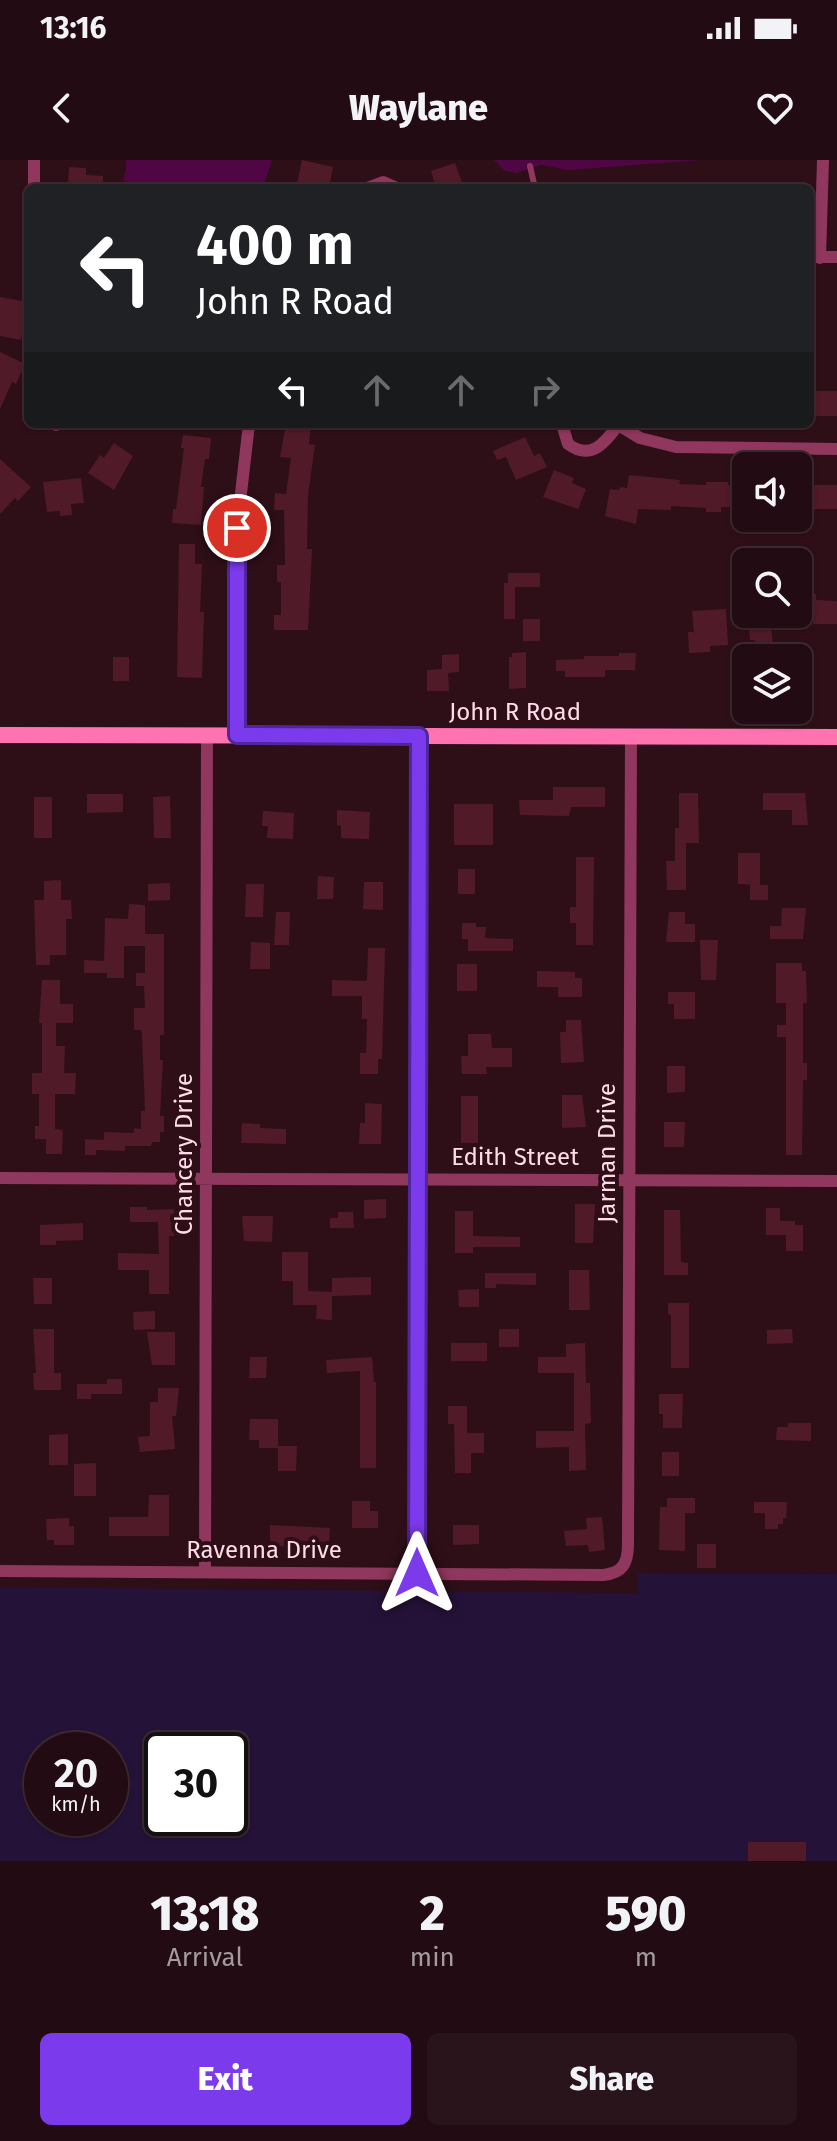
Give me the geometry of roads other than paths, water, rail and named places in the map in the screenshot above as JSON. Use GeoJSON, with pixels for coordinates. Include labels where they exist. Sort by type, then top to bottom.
{"type":"FeatureCollection","features":[{"type":"Feature","properties":{"kind":"main road","name":"John R Road"},"geometry":{"type":"LineString","coordinates":[[0,735],[837,737]]}},
{"type":"Feature","properties":{"kind":"street"},"geometry":{"type":"LineString","coordinates":[[34,160],[34,184]]}},
{"type":"Feature","properties":{"kind":"street"},"geometry":{"type":"LineString","coordinates":[[823,160],[815,258],[837,257]]}},
{"type":"Feature","properties":{"kind":"street"},"geometry":{"type":"LineString","coordinates":[[237,735],[237,528],[249,428]]}},
{"type":"Feature","properties":{"kind":"street"},"geometry":{"type":"LineString","coordinates":[[563,428],[568,444],[587,452],[602,445],[614,428]]}},
{"type":"Feature","properties":{"kind":"street"},"geometry":{"type":"LineString","coordinates":[[624,428],[640,438],[676,447],[837,449]]}},
{"type":"Feature","properties":{"kind":"street","name":"Chancery Drive"},"geometry":{"type":"LineString","coordinates":[[205,1572],[207,735]]}},
{"type":"Feature","properties":{"kind":"street"},"geometry":{"type":"LineString","coordinates":[[417,1573],[419,736]]}},
{"type":"Feature","properties":{"kind":"street","name":"Jarman Drive"},"geometry":{"type":"LineString","coordinates":[[623,1568],[628,1557],[631,737]]}},
{"type":"Feature","properties":{"kind":"street","name":"Edith Street"},"geometry":{"type":"LineString","coordinates":[[0,1178],[837,1181]]}},
{"type":"Feature","properties":{"kind":"street","name":"Ravenna Drive"},"geometry":{"type":"LineString","coordinates":[[0,1571],[603,1575],[615,1574],[623,1568]]}},
{"type":"Feature","properties":{"kind":"lane"},"geometry":{"type":"LineString","coordinates":[[530,166],[534,184]]}}]}
